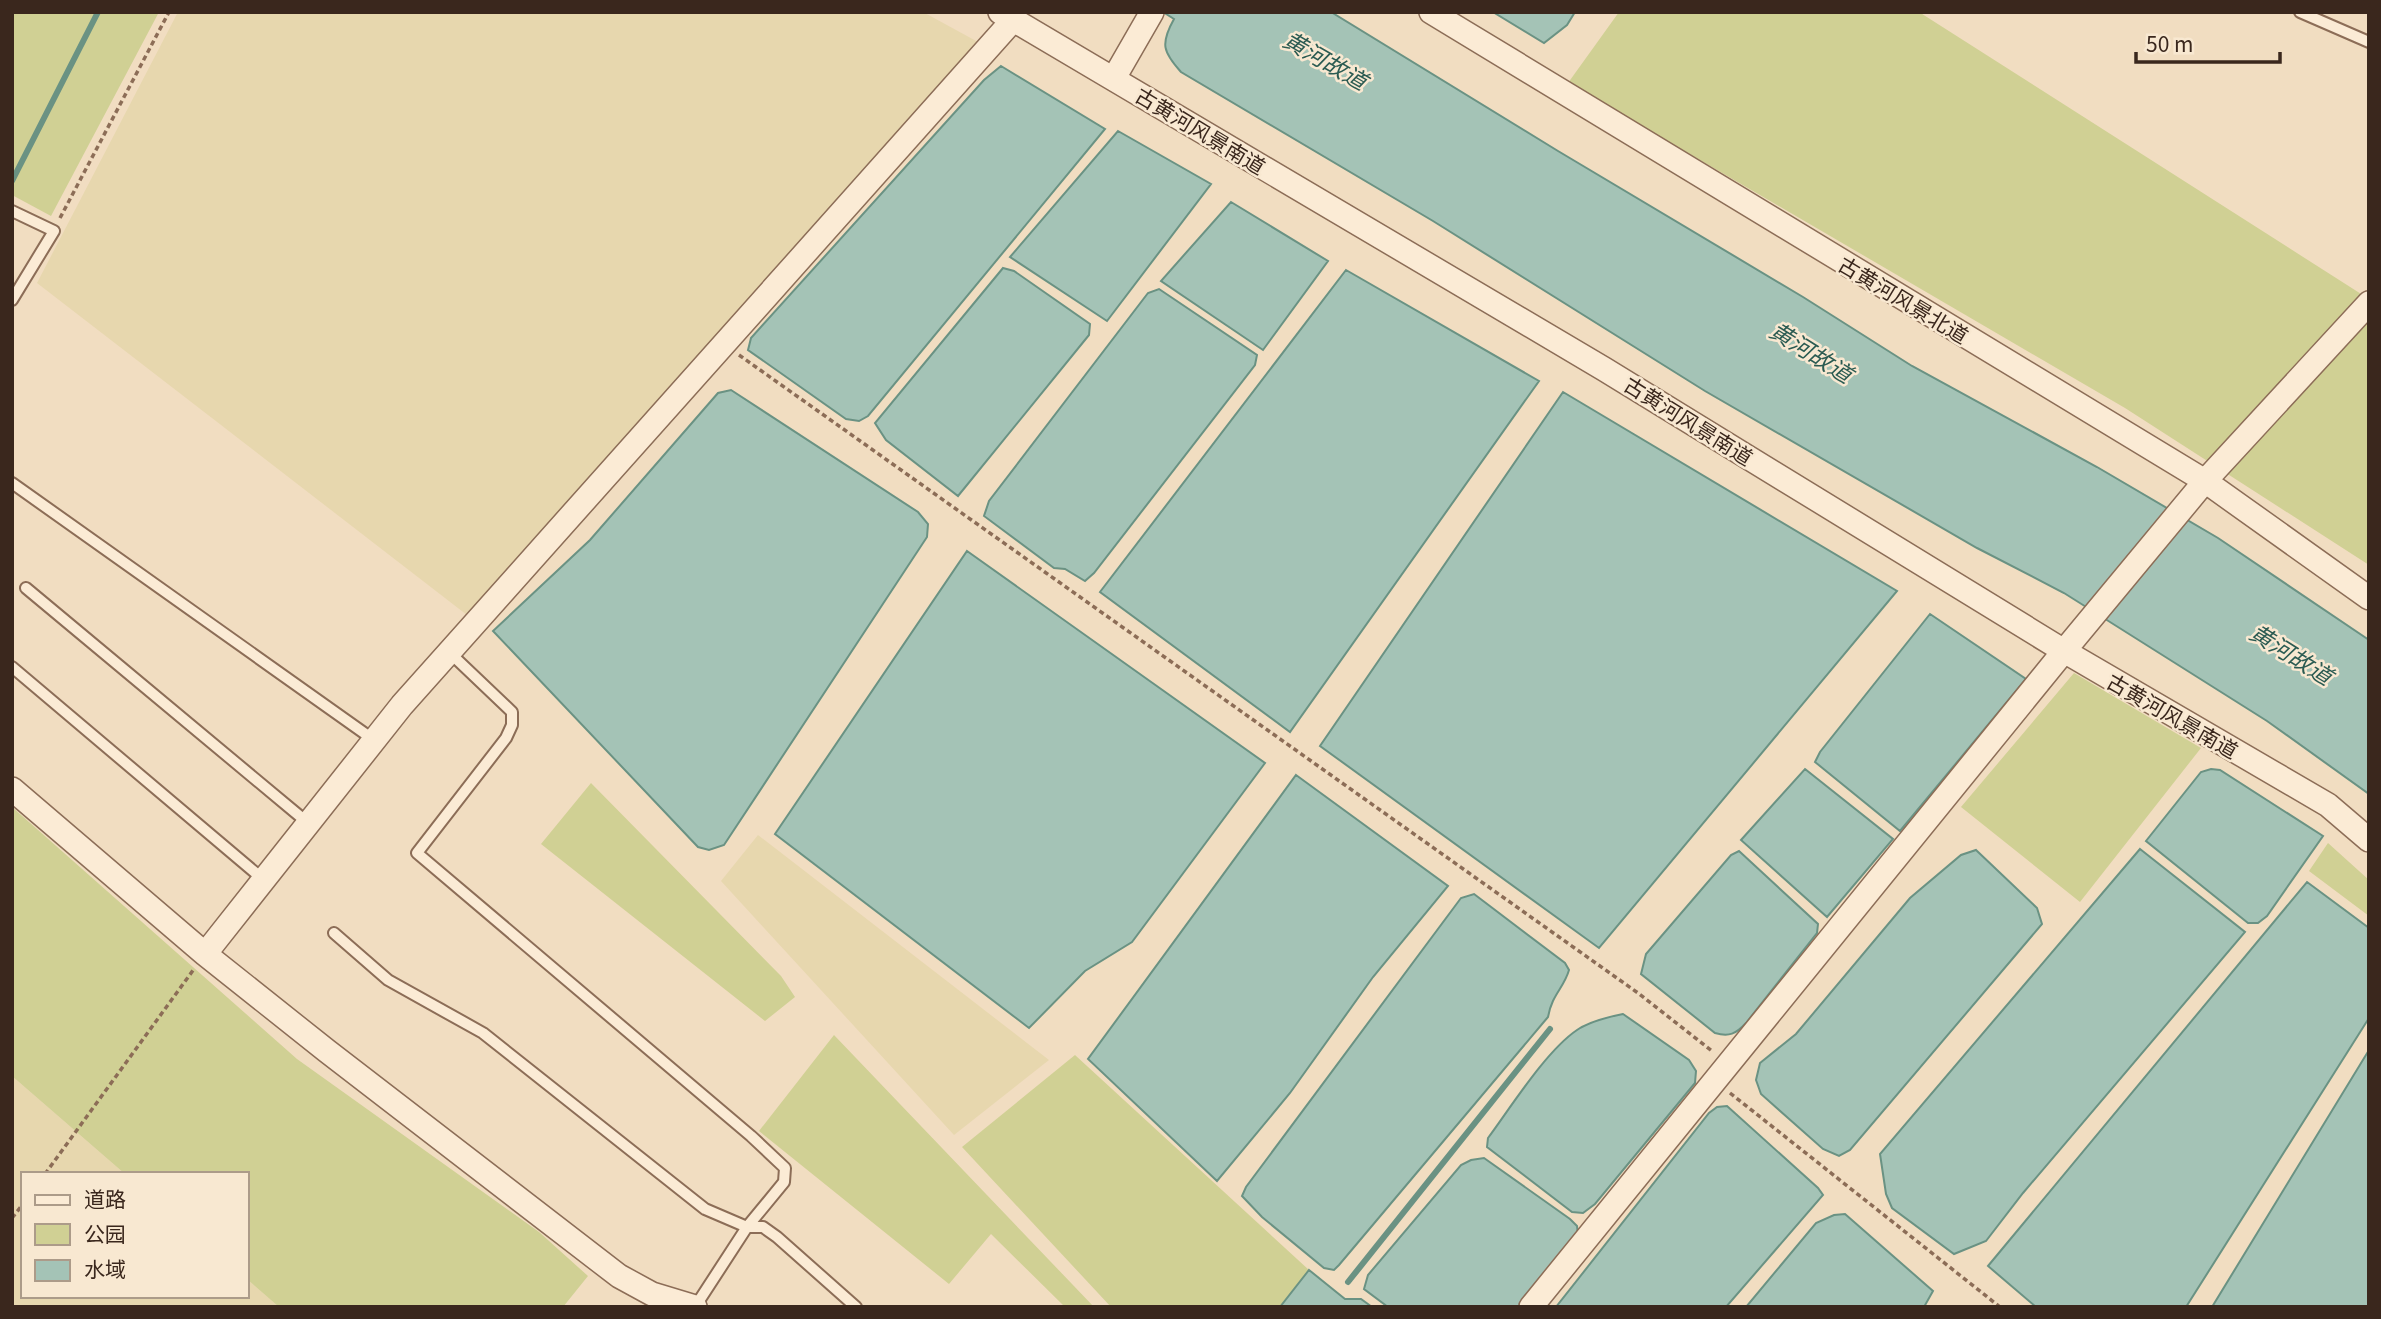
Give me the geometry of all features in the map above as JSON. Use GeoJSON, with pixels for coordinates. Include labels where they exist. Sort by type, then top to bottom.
{"type":"FeatureCollection","features":[{"type":"Feature","properties":{"kind":"street","name":"古黄河风景北道"},"geometry":{"type":"LineString","coordinates":[[1431,12],[2205,481],[2369,598]]}},
{"type":"Feature","properties":{"kind":"street"},"geometry":{"type":"LineString","coordinates":[[205,954],[374,740],[449,652],[723,344],[1007,16]]}},
{"type":"Feature","properties":{"kind":"street","name":"古黄河风景南道"},"geometry":{"type":"LineString","coordinates":[[1007,16],[2070,643],[2328,805],[2369,840]]}},
{"type":"Feature","properties":{"kind":"street"},"geometry":{"type":"LineString","coordinates":[[1114,78],[1147,20]]}},
{"type":"Feature","properties":{"kind":"street"},"geometry":{"type":"LineString","coordinates":[[1531,1307],[2070,643],[2205,481],[2369,303]]}},
{"type":"Feature","properties":{"kind":"street"},"geometry":{"type":"LineString","coordinates":[[12,789],[205,954],[619,1276],[652,1294],[695,1307]]}},
{"type":"Feature","properties":{"kind":"lane"},"geometry":{"type":"LineString","coordinates":[[2301,12],[2369,42]]}},
{"type":"Feature","properties":{"kind":"lane"},"geometry":{"type":"LineString","coordinates":[[12,211],[54,231],[12,300]]}},
{"type":"Feature","properties":{"kind":"lane"},"geometry":{"type":"LineString","coordinates":[[12,483],[374,740]]}},
{"type":"Feature","properties":{"kind":"lane"},"geometry":{"type":"LineString","coordinates":[[26,588],[308,823]]}},
{"type":"Feature","properties":{"kind":"lane"},"geometry":{"type":"LineString","coordinates":[[449,652],[512,712],[512,725],[506,738],[417,853],[777,1158],[785,1168],[784,1182],[747,1227],[695,1307]]}},
{"type":"Feature","properties":{"kind":"lane"},"geometry":{"type":"LineString","coordinates":[[12,667],[264,880]]}},
{"type":"Feature","properties":{"kind":"lane"},"geometry":{"type":"LineString","coordinates":[[334,933],[388,980],[483,1033],[705,1209],[747,1227],[763,1227],[777,1237],[856,1307]]}},
{"type":"Feature","properties":{"kind":"path"},"geometry":{"type":"LineString","coordinates":[[54,231],[169,12]]}},
{"type":"Feature","properties":{"kind":"path"},"geometry":{"type":"LineString","coordinates":[[723,344],[1627,985],[1722,1072],[2000,1307]]}},
{"type":"Feature","properties":{"kind":"path"},"geometry":{"type":"LineString","coordinates":[[46,1172],[205,954]]}},
{"type":"Feature","properties":{"kind":"shaded area"},"geometry":{"type":"Polygon","coordinates":[[[178,12],[923,12],[978,42],[467,615],[37,283],[178,12]]]}},
{"type":"Feature","properties":{"kind":"shaded area"},"geometry":{"type":"Polygon","coordinates":[[[758,835],[1049,1060],[954,1135],[721,881],[758,835]]]}},
{"type":"Feature","properties":{"kind":"shaded area"},"geometry":{"type":"Polygon","coordinates":[[[12,1076],[123,1172],[21,1172],[21,1298],[248,1298],[248,1280],[279,1307],[12,1307],[12,1076]]]}},
{"type":"Feature","properties":{"kind":"green space"},"geometry":{"type":"Polygon","coordinates":[[[12,12],[159,12],[51,216],[12,195],[12,12]]]}},
{"type":"Feature","properties":{"kind":"green space"},"geometry":{"type":"Polygon","coordinates":[[[1619,12],[1919,12],[2369,299],[2369,565],[2125,408],[1568,83],[1619,12]]]}},
{"type":"Feature","properties":{"kind":"green space"},"geometry":{"type":"Polygon","coordinates":[[[2074,673],[2201,748],[2080,902],[1961,807],[2074,673]]]}},
{"type":"Feature","properties":{"kind":"green space"},"geometry":{"type":"Polygon","coordinates":[[[591,783],[781,976],[795,997],[765,1021],[541,844],[591,783]]]}},
{"type":"Feature","properties":{"kind":"green space"},"geometry":{"type":"Polygon","coordinates":[[[12,807],[297,1059],[539,1232],[588,1276],[563,1307],[279,1307],[248,1280],[248,1172],[123,1172],[12,1076],[12,807]]]}},
{"type":"Feature","properties":{"kind":"green space"},"geometry":{"type":"Polygon","coordinates":[[[2328,843],[2369,880],[2369,916],[2309,871],[2328,843]]]}},
{"type":"Feature","properties":{"kind":"green space"},"geometry":{"type":"Polygon","coordinates":[[[834,1035],[1094,1307],[1065,1307],[991,1234],[949,1284],[759,1131],[834,1035]]]}},
{"type":"Feature","properties":{"kind":"green space"},"geometry":{"type":"Polygon","coordinates":[[[1075,1055],[1309,1270],[1280,1307],[1111,1307],[962,1147],[1075,1055]]]}},
{"type":"Feature","properties":{"kind":"water","name":"黄河故道"},"geometry":{"type":"Polygon","coordinates":[[[1163,12],[1331,12],[1803,297],[1912,366],[2097,467],[2218,538],[2369,640],[2369,794],[2267,721],[2064,593],[1977,548],[1705,391],[1433,221],[1181,72],[1170,59],[1165,41],[1174,19],[1163,12]]]}},
{"type":"Feature","properties":{"kind":"water"},"geometry":{"type":"Polygon","coordinates":[[[1493,12],[1575,12],[1567,25],[1544,43],[1493,12]]]}},
{"type":"Feature","properties":{"kind":"water"},"geometry":{"type":"Polygon","coordinates":[[[1001,66],[1105,129],[868,416],[859,421],[846,419],[748,350],[751,338],[984,80],[1001,66]]]}},
{"type":"Feature","properties":{"kind":"water"},"geometry":{"type":"Polygon","coordinates":[[[1118,131],[1211,184],[1107,321],[1010,257],[1118,131]]]}},
{"type":"Feature","properties":{"kind":"water"},"geometry":{"type":"Polygon","coordinates":[[[1231,202],[1328,261],[1263,350],[1161,281],[1231,202]]]}},
{"type":"Feature","properties":{"kind":"water"},"geometry":{"type":"Polygon","coordinates":[[[1003,268],[1014,271],[1090,324],[1089,335],[958,496],[886,440],[875,423],[1003,268]]]}},
{"type":"Feature","properties":{"kind":"water"},"geometry":{"type":"Polygon","coordinates":[[[1346,270],[1539,381],[1290,732],[1100,592],[1346,270]]]}},
{"type":"Feature","properties":{"kind":"water"},"geometry":{"type":"Polygon","coordinates":[[[1159,289],[1257,355],[1255,365],[1094,573],[1085,581],[1065,569],[1054,568],[984,516],[989,501],[1148,293],[1159,289]]]}},
{"type":"Feature","properties":{"kind":"water"},"geometry":{"type":"Polygon","coordinates":[[[731,390],[918,512],[928,524],[927,537],[724,845],[709,850],[698,847],[493,631],[590,540],[718,393],[731,390]]]}},
{"type":"Feature","properties":{"kind":"water"},"geometry":{"type":"Polygon","coordinates":[[[1563,392],[1897,591],[1599,948],[1320,746],[1563,392]]]}},
{"type":"Feature","properties":{"kind":"water"},"geometry":{"type":"Polygon","coordinates":[[[967,551],[1265,763],[1132,942],[1085,971],[1029,1028],[775,834],[967,551]]]}},
{"type":"Feature","properties":{"kind":"water"},"geometry":{"type":"Polygon","coordinates":[[[1930,614],[2026,679],[1900,831],[1815,762],[1820,752],[1930,614]]]}},
{"type":"Feature","properties":{"kind":"water"},"geometry":{"type":"Polygon","coordinates":[[[1805,769],[1893,839],[1827,917],[1741,840],[1805,769]]]}},
{"type":"Feature","properties":{"kind":"water"},"geometry":{"type":"Polygon","coordinates":[[[2220,770],[2323,836],[2267,916],[2258,923],[2248,923],[2146,841],[2201,772],[2220,770]]]}},
{"type":"Feature","properties":{"kind":"water"},"geometry":{"type":"Polygon","coordinates":[[[1296,775],[1448,886],[1373,977],[1290,1093],[1217,1181],[1088,1059],[1296,775]]]}},
{"type":"Feature","properties":{"kind":"water"},"geometry":{"type":"Polygon","coordinates":[[[2140,849],[2245,932],[2023,1193],[1986,1241],[1954,1254],[1892,1208],[1886,1194],[1880,1154],[2140,849]]]}},
{"type":"Feature","properties":{"kind":"water"},"geometry":{"type":"Polygon","coordinates":[[[1976,850],[2037,908],[2042,924],[1850,1150],[1839,1156],[1823,1149],[1761,1094],[1756,1080],[1760,1063],[1796,1034],[1910,898],[1961,855],[1976,850]]]}},
{"type":"Feature","properties":{"kind":"water"},"geometry":{"type":"Polygon","coordinates":[[[1739,851],[1818,924],[1817,933],[1746,1023],[1735,1032],[1724,1035],[1715,1033],[1641,974],[1646,954],[1731,855],[1739,851]]]}},
{"type":"Feature","properties":{"kind":"water"},"geometry":{"type":"Polygon","coordinates":[[[2307,882],[2369,928],[2369,1018],[2186,1307],[2036,1307],[1988,1266],[2307,882]]]}},
{"type":"Feature","properties":{"kind":"water"},"geometry":{"type":"Polygon","coordinates":[[[1474,894],[1565,963],[1569,970],[1567,976],[1552,1002],[1548,1017],[1339,1265],[1334,1270],[1324,1268],[1262,1217],[1242,1196],[1246,1187],[1461,898],[1474,894]]]}},
{"type":"Feature","properties":{"kind":"water"},"geometry":{"type":"Polygon","coordinates":[[[1623,1014],[1689,1060],[1696,1071],[1695,1083],[1595,1204],[1583,1213],[1572,1212],[1487,1147],[1488,1138],[1530,1080],[1565,1039],[1588,1024],[1623,1014]]]}},
{"type":"Feature","properties":{"kind":"water"},"geometry":{"type":"Polygon","coordinates":[[[2369,1050],[2369,1307],[2212,1307],[2369,1050]]]}},
{"type":"Feature","properties":{"kind":"water"},"geometry":{"type":"Polygon","coordinates":[[[1727,1106],[1823,1195],[1726,1307],[1556,1307],[1709,1113],[1717,1107],[1727,1106]]]}},
{"type":"Feature","properties":{"kind":"water"},"geometry":{"type":"Polygon","coordinates":[[[1484,1158],[1577,1226],[1578,1236],[1520,1307],[1388,1307],[1364,1289],[1368,1275],[1461,1165],[1484,1158]]]}},
{"type":"Feature","properties":{"kind":"water"},"geometry":{"type":"Polygon","coordinates":[[[1845,1214],[1933,1291],[1924,1307],[1746,1307],[1816,1223],[1834,1215],[1845,1214]]]}},
{"type":"Feature","properties":{"kind":"water"},"geometry":{"type":"Polygon","coordinates":[[[1309,1270],[1345,1299],[1361,1299],[1372,1307],[1280,1307],[1309,1270]]]}},
{"type":"Feature","properties":{"kind":"waterway"},"geometry":{"type":"LineString","coordinates":[[12,181],[98,12]]}},
{"type":"Feature","properties":{"kind":"waterway"},"geometry":{"type":"LineString","coordinates":[[1348,1282],[1550,1029]]}}]}
